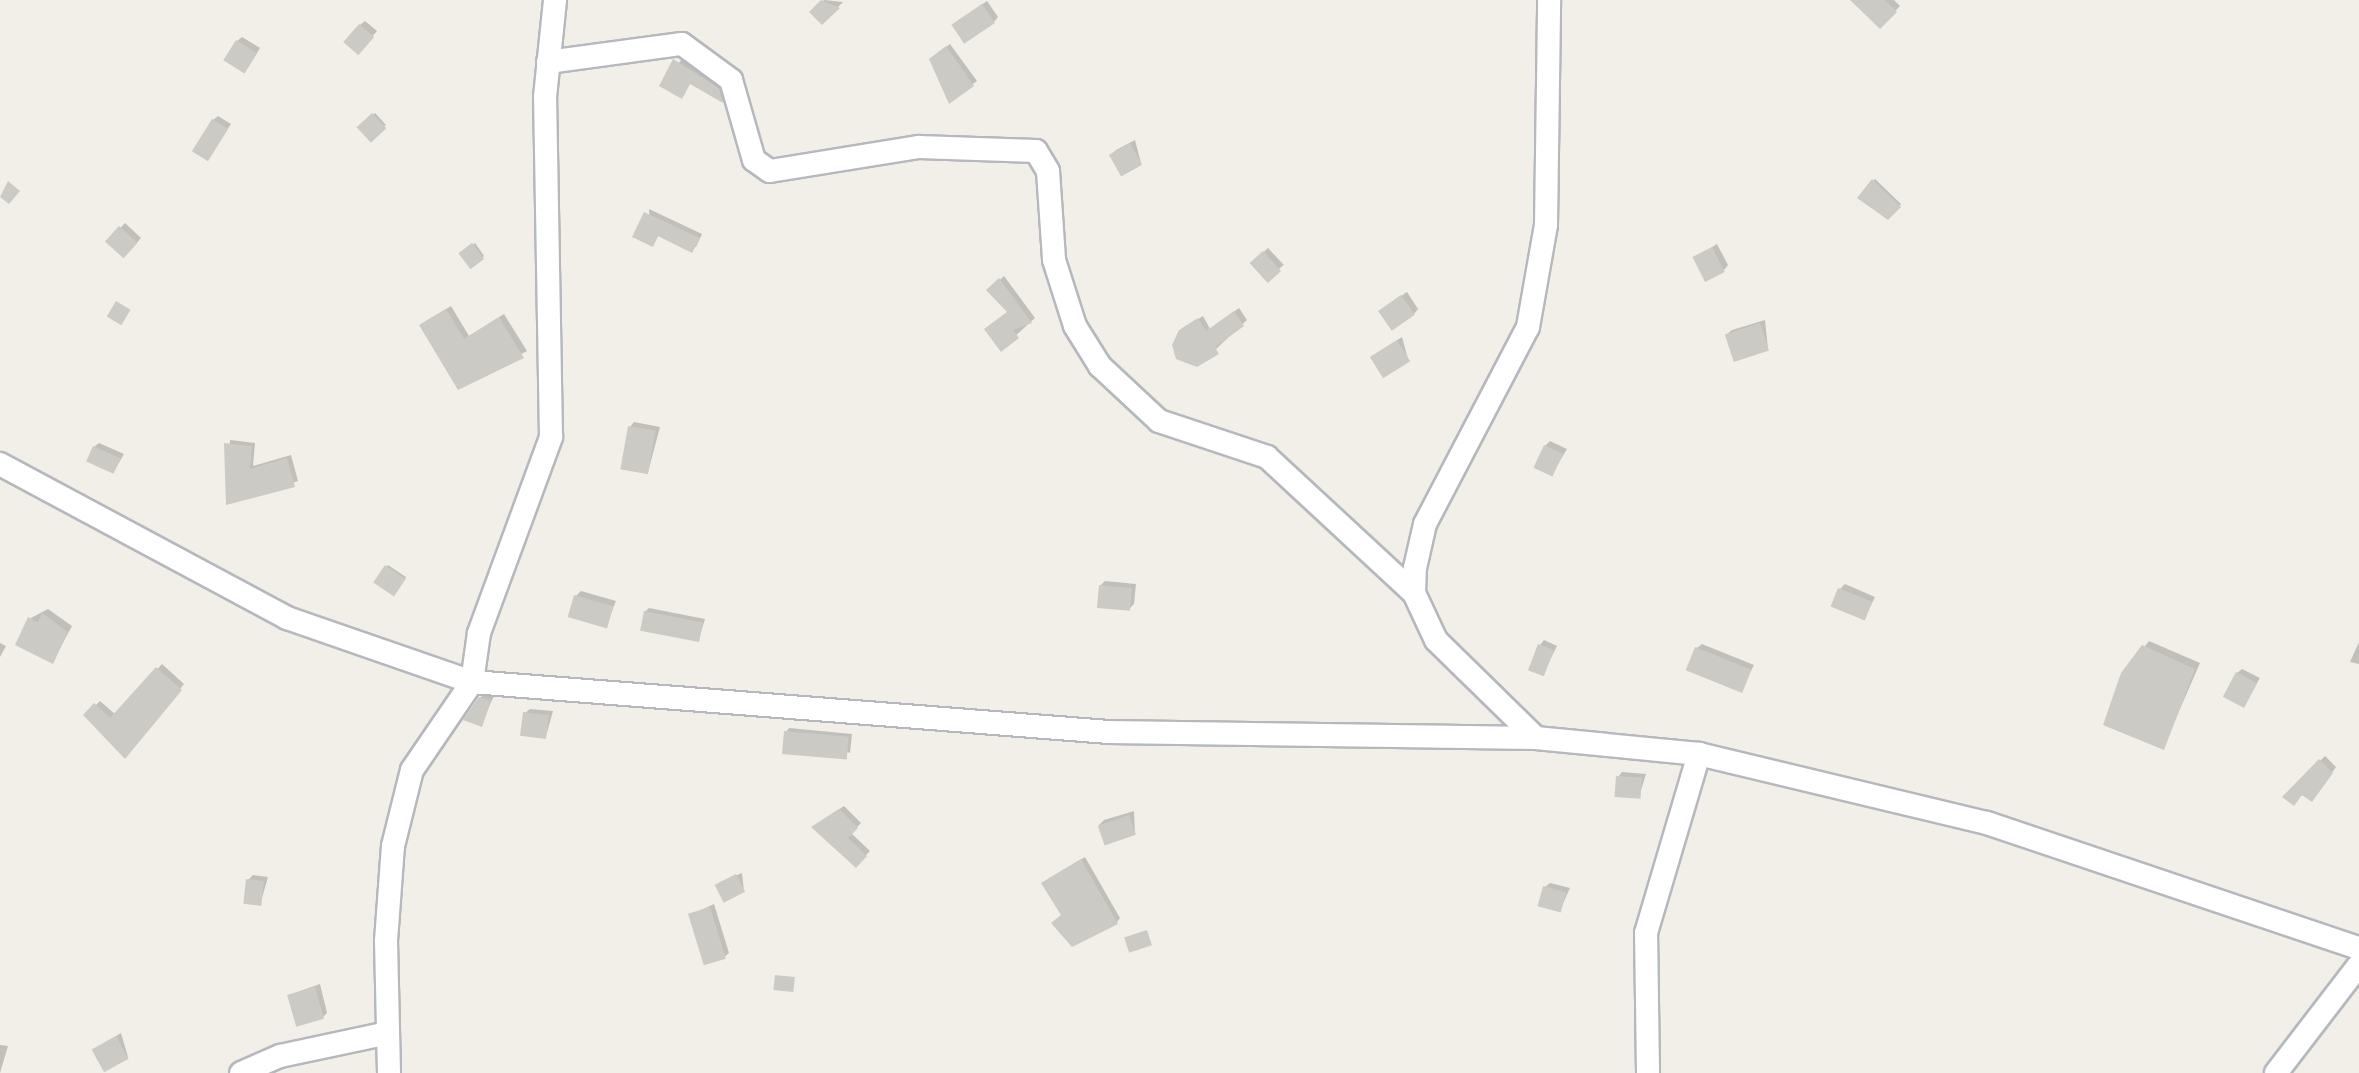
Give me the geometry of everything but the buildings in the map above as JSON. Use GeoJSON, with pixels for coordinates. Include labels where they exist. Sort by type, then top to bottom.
{"type":"FeatureCollection","features":[{"type":"Feature","properties":{"kind":"street"},"geometry":{"type":"LineString","coordinates":[[389,1073],[386,941],[397,831],[412,770],[472,682],[479,633],[551,437],[548,62],[555,0]]}},
{"type":"Feature","properties":{"kind":"street"},"geometry":{"type":"LineString","coordinates":[[1414,593],[1425,524],[1528,327],[1546,225],[1549,0]]}},
{"type":"Feature","properties":{"kind":"street"},"geometry":{"type":"LineString","coordinates":[[548,62],[682,44],[731,80],[754,160],[770,171],[919,147],[1036,151],[1048,171],[1054,260],[1075,326],[1100,366],[1159,421],[1267,457],[1414,593],[1436,640],[1536,738]]}},
{"type":"Feature","properties":{"kind":"street"},"geometry":{"type":"LineString","coordinates":[[0,464],[287,618],[472,682],[1109,732],[1536,738],[1699,754],[1987,823],[2359,948]]}},
{"type":"Feature","properties":{"kind":"street"},"geometry":{"type":"LineString","coordinates":[[1648,1073],[1646,933],[1699,754]]}},
{"type":"Feature","properties":{"kind":"street"},"geometry":{"type":"LineString","coordinates":[[2276,1073],[2359,965]]}},
{"type":"Feature","properties":{"kind":"street"},"geometry":{"type":"LineString","coordinates":[[241,1073],[280,1056],[388,1033]]}}]}
